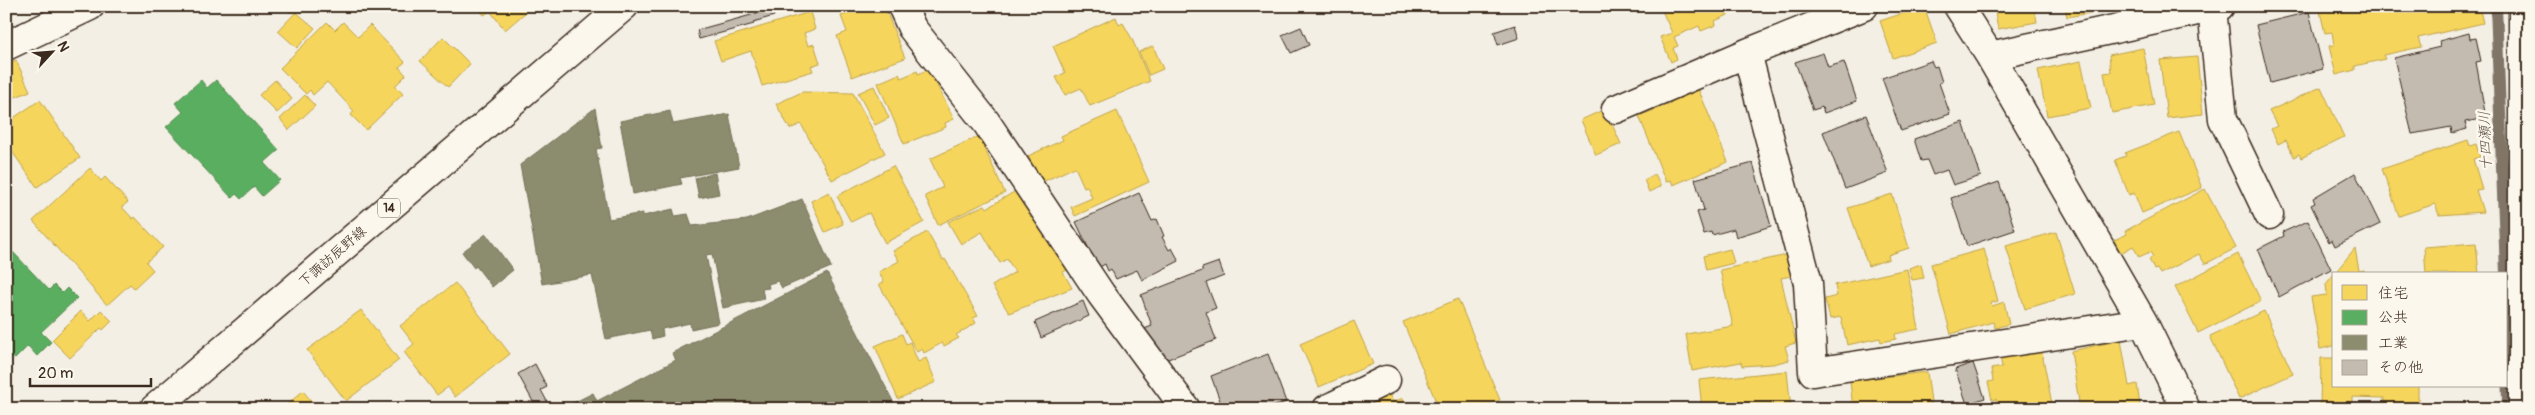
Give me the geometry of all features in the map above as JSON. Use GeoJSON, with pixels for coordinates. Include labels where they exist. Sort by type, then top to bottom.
{"type":"FeatureCollection","features":[{"type":"Feature","properties":{"kind":"street"},"geometry":{"type":"LineString","coordinates":[[6,46],[90,6]]}},
{"type":"Feature","properties":{"kind":"street","name":"下諏訪辰野線"},"geometry":{"type":"LineString","coordinates":[[154,409],[624,6]]}},
{"type":"Feature","properties":{"kind":"street"},"geometry":{"type":"LineString","coordinates":[[902,6],[912,28],[986,122],[1101,294],[1186,409]]}},
{"type":"Feature","properties":{"kind":"street"},"geometry":{"type":"LineString","coordinates":[[1616,109],[1746,53],[1864,6]]}},
{"type":"Feature","properties":{"kind":"street"},"geometry":{"type":"LineString","coordinates":[[1958,6],[1990,56],[2143,322],[2186,409]]}},
{"type":"Feature","properties":{"kind":"street"},"geometry":{"type":"LineString","coordinates":[[2523,6],[2523,409]]}},
{"type":"Feature","properties":{"kind":"street"},"geometry":{"type":"LineString","coordinates":[[1990,56],[2216,7],[2224,119],[2269,215]]}},
{"type":"Feature","properties":{"kind":"street"},"geometry":{"type":"LineString","coordinates":[[1746,53],[1808,283],[1813,372],[2143,322]]}},
{"type":"Feature","properties":{"kind":"street"},"geometry":{"type":"LineString","coordinates":[[1326,409],[1386,380]]}},
{"type":"Feature","properties":{"kind":"building: 住宅"},"geometry":{"type":"Polygon","coordinates":[[[283,6],[314,6],[310,11],[289,12],[283,6]]]}},
{"type":"Feature","properties":{"kind":"building: 住宅"},"geometry":{"type":"Polygon","coordinates":[[[477,6],[533,6],[505,30],[490,11],[484,15],[477,6]]]}},
{"type":"Feature","properties":{"kind":"building: 住宅"},"geometry":{"type":"Polygon","coordinates":[[[866,6],[884,6],[905,58],[852,77],[837,36],[847,32],[841,16],[866,6]]]}},
{"type":"Feature","properties":{"kind":"building: 住宅"},"geometry":{"type":"Polygon","coordinates":[[[1660,6],[1724,6],[1728,15],[1715,21],[1716,25],[1701,31],[1699,26],[1674,37],[1678,46],[1673,48],[1677,59],[1671,62],[1660,37],[1672,33],[1660,6]]]}},
{"type":"Feature","properties":{"kind":"building: 住宅"},"geometry":{"type":"Polygon","coordinates":[[[1924,6],[1937,43],[1893,58],[1880,21],[1924,6]]]}},
{"type":"Feature","properties":{"kind":"building: 住宅"},"geometry":{"type":"Polygon","coordinates":[[[1994,6],[2034,6],[2037,22],[1998,29],[1994,6]]]}},
{"type":"Feature","properties":{"kind":"building: 住宅"},"geometry":{"type":"Polygon","coordinates":[[[2065,6],[2107,6],[2107,10],[2067,17],[2065,6]]]}},
{"type":"Feature","properties":{"kind":"building: 住宅"},"geometry":{"type":"Polygon","coordinates":[[[2479,6],[2483,23],[2418,38],[2421,47],[2383,55],[2385,59],[2355,66],[2355,70],[2336,75],[2329,46],[2334,45],[2332,32],[2325,33],[2319,7],[2479,6]]]}},
{"type":"Feature","properties":{"kind":"building: 住宅"},"geometry":{"type":"Polygon","coordinates":[[[296,12],[315,28],[297,48],[278,31],[296,12]]]}},
{"type":"Feature","properties":{"kind":"building: 住宅"},"geometry":{"type":"Polygon","coordinates":[[[810,12],[815,29],[804,33],[808,46],[814,44],[820,63],[811,66],[813,71],[762,86],[751,51],[721,61],[714,41],[810,12]]]}},
{"type":"Feature","properties":{"kind":"building: 住宅"},"geometry":{"type":"Polygon","coordinates":[[[1116,17],[1119,25],[1123,23],[1132,39],[1150,81],[1090,106],[1081,88],[1065,95],[1056,77],[1065,73],[1053,46],[1116,17]]]}},
{"type":"Feature","properties":{"kind":"building: 住宅"},"geometry":{"type":"Polygon","coordinates":[[[327,22],[335,30],[343,22],[358,37],[370,25],[405,62],[399,67],[406,75],[395,86],[403,94],[366,130],[351,115],[354,111],[327,82],[313,95],[310,90],[306,94],[280,68],[327,22]]]}},
{"type":"Feature","properties":{"kind":"building: 住宅"},"geometry":{"type":"Polygon","coordinates":[[[443,37],[470,64],[448,87],[420,61],[443,37]]]}},
{"type":"Feature","properties":{"kind":"building: 住宅"},"geometry":{"type":"Polygon","coordinates":[[[1153,46],[1163,69],[1149,75],[1139,52],[1153,46]]]}},
{"type":"Feature","properties":{"kind":"building: 住宅"},"geometry":{"type":"Polygon","coordinates":[[[2143,48],[2154,105],[2112,113],[2104,73],[2111,72],[2109,55],[2143,48]]]}},
{"type":"Feature","properties":{"kind":"building: 住宅"},"geometry":{"type":"Polygon","coordinates":[[[2197,57],[2203,114],[2167,118],[2160,60],[2197,57]]]}},
{"type":"Feature","properties":{"kind":"building: 住宅"},"geometry":{"type":"Polygon","coordinates":[[[16,60],[30,91],[6,101],[6,65],[16,60]]]}},
{"type":"Feature","properties":{"kind":"building: 住宅"},"geometry":{"type":"Polygon","coordinates":[[[2081,61],[2091,108],[2047,116],[2038,70],[2081,61]]]}},
{"type":"Feature","properties":{"kind":"building: 住宅"},"geometry":{"type":"Polygon","coordinates":[[[929,69],[954,119],[945,123],[946,127],[904,144],[878,83],[899,74],[901,78],[917,71],[918,74],[929,69]]]}},
{"type":"Feature","properties":{"kind":"building: 住宅"},"geometry":{"type":"Polygon","coordinates":[[[275,80],[292,99],[277,113],[259,95],[275,80]]]}},
{"type":"Feature","properties":{"kind":"building: 住宅"},"geometry":{"type":"Polygon","coordinates":[[[874,86],[889,118],[875,125],[858,93],[874,86]]]}},
{"type":"Feature","properties":{"kind":"building: 住宅"},"geometry":{"type":"Polygon","coordinates":[[[2321,87],[2344,137],[2301,158],[2299,154],[2294,157],[2286,140],[2278,144],[2271,129],[2277,126],[2269,111],[2321,87]]]}},
{"type":"Feature","properties":{"kind":"building: 住宅"},"geometry":{"type":"Polygon","coordinates":[[[1698,88],[1728,162],[1673,185],[1671,180],[1666,182],[1639,116],[1671,103],[1670,99],[1698,88]]]}},
{"type":"Feature","properties":{"kind":"building: 住宅"},"geometry":{"type":"Polygon","coordinates":[[[802,92],[853,93],[885,153],[832,180],[801,124],[790,129],[776,104],[802,92]]]}},
{"type":"Feature","properties":{"kind":"building: 住宅"},"geometry":{"type":"Polygon","coordinates":[[[305,95],[315,106],[289,130],[280,119],[305,95]]]}},
{"type":"Feature","properties":{"kind":"building: 住宅"},"geometry":{"type":"Polygon","coordinates":[[[40,100],[80,158],[37,187],[6,143],[6,123],[40,100]]]}},
{"type":"Feature","properties":{"kind":"building: 住宅"},"geometry":{"type":"Polygon","coordinates":[[[1605,109],[1621,144],[1596,155],[1581,120],[1605,109]]]}},
{"type":"Feature","properties":{"kind":"building: 住宅"},"geometry":{"type":"Polygon","coordinates":[[[1117,111],[1149,182],[1075,216],[1071,207],[1092,198],[1087,186],[1084,187],[1075,167],[1040,183],[1028,156],[1063,140],[1061,136],[1117,111]]]}},
{"type":"Feature","properties":{"kind":"building: 住宅"},"geometry":{"type":"Polygon","coordinates":[[[2179,132],[2202,188],[2142,213],[2134,193],[2129,195],[2115,160],[2126,156],[2125,153],[2179,132]]]}},
{"type":"Feature","properties":{"kind":"building: 住宅"},"geometry":{"type":"Polygon","coordinates":[[[979,136],[1005,193],[938,225],[925,196],[943,187],[930,159],[979,136]]]}},
{"type":"Feature","properties":{"kind":"building: 住宅"},"geometry":{"type":"Polygon","coordinates":[[[2468,140],[2470,146],[2476,144],[2480,157],[2473,159],[2482,189],[2476,190],[2483,212],[2439,215],[2435,204],[2399,216],[2382,169],[2468,140]]]}},
{"type":"Feature","properties":{"kind":"building: 住宅"},"geometry":{"type":"Polygon","coordinates":[[[893,166],[924,222],[885,243],[869,213],[851,222],[837,196],[893,166]]]}},
{"type":"Feature","properties":{"kind":"building: 住宅"},"geometry":{"type":"Polygon","coordinates":[[[90,168],[101,181],[105,177],[128,202],[122,207],[133,219],[135,217],[163,247],[146,262],[153,270],[134,288],[130,284],[107,305],[33,221],[90,168]]]}},
{"type":"Feature","properties":{"kind":"building: 住宅"},"geometry":{"type":"Polygon","coordinates":[[[1655,174],[1661,186],[1649,192],[1644,180],[1655,174]]]}},
{"type":"Feature","properties":{"kind":"building: 住宅"},"geometry":{"type":"Polygon","coordinates":[[[1019,189],[1067,270],[1063,272],[1072,288],[1009,313],[992,286],[1015,272],[1007,259],[1000,263],[982,232],[961,244],[948,222],[985,205],[987,208],[1019,189]]]}},
{"type":"Feature","properties":{"kind":"building: 住宅"},"geometry":{"type":"Polygon","coordinates":[[[2205,189],[2236,248],[2205,264],[2199,254],[2160,274],[2157,269],[2154,270],[2149,259],[2153,257],[2150,252],[2139,257],[2133,246],[2121,253],[2114,240],[2127,234],[2125,231],[2205,189]]]}},
{"type":"Feature","properties":{"kind":"building: 住宅"},"geometry":{"type":"Polygon","coordinates":[[[829,192],[843,224],[825,232],[811,201],[829,192]]]}},
{"type":"Feature","properties":{"kind":"building: 住宅"},"geometry":{"type":"Polygon","coordinates":[[[1892,194],[1909,248],[1888,255],[1889,259],[1868,266],[1848,208],[1892,194]]]}},
{"type":"Feature","properties":{"kind":"building: 住宅"},"geometry":{"type":"Polygon","coordinates":[[[927,232],[978,316],[973,318],[976,323],[956,335],[959,338],[944,346],[942,343],[924,353],[922,349],[917,352],[879,284],[884,282],[879,272],[899,261],[893,251],[927,232]]]}},
{"type":"Feature","properties":{"kind":"building: 住宅"},"geometry":{"type":"Polygon","coordinates":[[[2056,232],[2075,294],[2025,309],[2006,246],[2056,232]]]}},
{"type":"Feature","properties":{"kind":"building: 住宅"},"geometry":{"type":"Polygon","coordinates":[[[2476,243],[2479,272],[2426,272],[2424,247],[2476,243]]]}},
{"type":"Feature","properties":{"kind":"building: 住宅"},"geometry":{"type":"Polygon","coordinates":[[[2355,248],[2359,271],[2364,270],[2364,272],[2336,272],[2355,248]]]}},
{"type":"Feature","properties":{"kind":"building: 住宅"},"geometry":{"type":"Polygon","coordinates":[[[1730,249],[1734,263],[1706,270],[1703,256],[1730,249]]]}},
{"type":"Feature","properties":{"kind":"building: 住宅"},"geometry":{"type":"Polygon","coordinates":[[[1984,249],[1998,301],[1991,303],[1992,306],[2004,302],[2009,324],[1995,328],[1993,322],[1951,334],[1931,264],[1984,249]]]}},
{"type":"Feature","properties":{"kind":"building: 住宅"},"geometry":{"type":"Polygon","coordinates":[[[2238,254],[2261,301],[2198,333],[2175,287],[2238,254]]]}},
{"type":"Feature","properties":{"kind":"building: 住宅"},"geometry":{"type":"Polygon","coordinates":[[[1787,255],[1791,276],[1781,278],[1796,343],[1785,346],[1789,360],[1773,364],[1742,366],[1741,362],[1692,371],[1686,334],[1733,326],[1720,270],[1787,255]]]}},
{"type":"Feature","properties":{"kind":"building: 住宅"},"geometry":{"type":"Polygon","coordinates":[[[1921,264],[1924,278],[1912,280],[1909,268],[1921,264]]]}},
{"type":"Feature","properties":{"kind":"building: 住宅"},"geometry":{"type":"Polygon","coordinates":[[[1907,269],[1919,329],[1895,334],[1896,339],[1881,342],[1880,338],[1847,345],[1841,317],[1830,319],[1825,299],[1837,296],[1835,285],[1907,269]]]}},
{"type":"Feature","properties":{"kind":"building: 住宅"},"geometry":{"type":"Polygon","coordinates":[[[2332,276],[2332,346],[2320,349],[2311,297],[2327,295],[2326,284],[2332,276]]]}},
{"type":"Feature","properties":{"kind":"building: 住宅"},"geometry":{"type":"Polygon","coordinates":[[[455,283],[510,354],[455,397],[448,387],[437,395],[404,352],[414,344],[400,326],[455,283]]]}},
{"type":"Feature","properties":{"kind":"building: 住宅"},"geometry":{"type":"Polygon","coordinates":[[[1458,299],[1500,400],[1478,409],[1439,409],[1403,322],[1458,299]]]}},
{"type":"Feature","properties":{"kind":"building: 住宅"},"geometry":{"type":"Polygon","coordinates":[[[101,310],[112,321],[103,330],[101,328],[70,358],[52,340],[81,311],[90,321],[101,310]]]}},
{"type":"Feature","properties":{"kind":"building: 住宅"},"geometry":{"type":"Polygon","coordinates":[[[361,310],[399,360],[346,401],[307,350],[361,310]]]}},
{"type":"Feature","properties":{"kind":"building: 住宅"},"geometry":{"type":"Polygon","coordinates":[[[2264,311],[2293,374],[2239,399],[2210,336],[2264,311]]]}},
{"type":"Feature","properties":{"kind":"building: 住宅"},"geometry":{"type":"Polygon","coordinates":[[[1354,321],[1373,364],[1319,387],[1300,344],[1354,321]]]}},
{"type":"Feature","properties":{"kind":"building: 住宅"},"geometry":{"type":"Polygon","coordinates":[[[902,334],[906,344],[910,342],[918,362],[926,358],[936,382],[898,399],[875,346],[902,334]]]}},
{"type":"Feature","properties":{"kind":"building: 住宅"},"geometry":{"type":"Polygon","coordinates":[[[2121,340],[2129,386],[2137,384],[2140,406],[2122,409],[2080,409],[2071,351],[2121,340]]]}},
{"type":"Feature","properties":{"kind":"building: 住宅"},"geometry":{"type":"Polygon","coordinates":[[[2041,348],[2053,409],[1998,409],[1996,399],[1992,400],[1988,382],[1993,381],[1991,369],[2002,367],[2000,356],[2041,348]]]}},
{"type":"Feature","properties":{"kind":"building: 住宅"},"geometry":{"type":"Polygon","coordinates":[[[2321,358],[2332,358],[2332,388],[2418,388],[2418,409],[2384,409],[2384,398],[2352,397],[2352,409],[2320,409],[2321,358]]]}},
{"type":"Feature","properties":{"kind":"building: 住宅"},"geometry":{"type":"Polygon","coordinates":[[[1787,371],[1791,409],[1702,409],[1699,380],[1787,371]]]}},
{"type":"Feature","properties":{"kind":"building: 住宅"},"geometry":{"type":"Polygon","coordinates":[[[1927,372],[1932,409],[1853,409],[1850,381],[1927,372]]]}},
{"type":"Feature","properties":{"kind":"building: 住宅"},"geometry":{"type":"Polygon","coordinates":[[[303,391],[318,409],[282,409],[303,391]]]}},
{"type":"Feature","properties":{"kind":"building: 住宅"},"geometry":{"type":"Polygon","coordinates":[[[1388,391],[1393,402],[1403,398],[1408,409],[1346,409],[1388,391]]]}},
{"type":"Feature","properties":{"kind":"building: 公共"},"geometry":{"type":"Polygon","coordinates":[[[201,80],[207,88],[216,80],[279,150],[264,163],[280,180],[262,196],[254,187],[241,199],[236,194],[232,198],[166,127],[183,112],[175,103],[201,80]]]}},
{"type":"Feature","properties":{"kind":"building: 公共"},"geometry":{"type":"Polygon","coordinates":[[[13,252],[49,290],[54,285],[62,293],[67,288],[77,298],[41,332],[51,342],[37,356],[28,346],[15,359],[11,356],[6,360],[6,258],[13,252]]]}},
{"type":"Feature","properties":{"kind":"building: 工業"},"geometry":{"type":"Polygon","coordinates":[[[595,108],[602,148],[596,149],[609,219],[643,213],[643,216],[673,209],[675,216],[688,214],[692,226],[747,220],[802,199],[831,267],[782,288],[778,281],[768,284],[769,288],[762,289],[764,299],[723,308],[712,254],[706,255],[719,323],[691,329],[690,323],[662,329],[663,336],[652,339],[650,330],[606,339],[592,275],[542,284],[520,165],[595,108]]]}},
{"type":"Feature","properties":{"kind":"building: 工業"},"geometry":{"type":"Polygon","coordinates":[[[670,111],[673,124],[729,114],[739,167],[680,178],[682,184],[633,194],[620,121],[670,111]]]}},
{"type":"Feature","properties":{"kind":"building: 工業"},"geometry":{"type":"Polygon","coordinates":[[[715,173],[719,194],[699,198],[695,178],[715,173]]]}},
{"type":"Feature","properties":{"kind":"building: 工業"},"geometry":{"type":"Polygon","coordinates":[[[486,234],[513,270],[492,287],[476,266],[474,268],[462,252],[486,234]]]}},
{"type":"Feature","properties":{"kind":"building: 工業"},"geometry":{"type":"Polygon","coordinates":[[[827,273],[897,409],[717,409],[715,406],[710,409],[566,409],[565,407],[593,393],[597,401],[676,360],[672,353],[827,273]]]}},
{"type":"Feature","properties":{"kind":"building: その他"},"geometry":{"type":"Polygon","coordinates":[[[773,9],[774,16],[753,22],[754,24],[699,39],[697,30],[773,9]]]}},
{"type":"Feature","properties":{"kind":"building: その他"},"geometry":{"type":"Polygon","coordinates":[[[2309,12],[2323,69],[2270,83],[2256,25],[2309,12]]]}},
{"type":"Feature","properties":{"kind":"building: その他"},"geometry":{"type":"Polygon","coordinates":[[[1515,25],[1519,38],[1498,45],[1494,32],[1515,25]]]}},
{"type":"Feature","properties":{"kind":"building: その他"},"geometry":{"type":"Polygon","coordinates":[[[1301,27],[1309,45],[1291,53],[1282,35],[1301,27]]]}},
{"type":"Feature","properties":{"kind":"building: その他"},"geometry":{"type":"Polygon","coordinates":[[[2469,33],[2470,39],[2476,38],[2481,61],[2476,62],[2486,118],[2465,122],[2467,129],[2452,133],[2451,127],[2412,134],[2394,58],[2440,47],[2439,41],[2469,33]]]}},
{"type":"Feature","properties":{"kind":"building: その他"},"geometry":{"type":"Polygon","coordinates":[[[1823,53],[1828,67],[1844,62],[1857,101],[1824,113],[1822,107],[1813,110],[1795,62],[1823,53]]]}},
{"type":"Feature","properties":{"kind":"building: その他"},"geometry":{"type":"Polygon","coordinates":[[[1931,61],[1934,67],[1937,66],[1942,82],[1939,83],[1950,114],[1901,131],[1882,78],[1931,61]]]}},
{"type":"Feature","properties":{"kind":"building: その他"},"geometry":{"type":"Polygon","coordinates":[[[1866,115],[1888,173],[1845,189],[1823,132],[1866,115]]]}},
{"type":"Feature","properties":{"kind":"building: その他"},"geometry":{"type":"Polygon","coordinates":[[[1963,122],[1981,176],[1953,185],[1947,170],[1933,175],[1927,160],[1921,161],[1914,139],[1963,122]]]}},
{"type":"Feature","properties":{"kind":"building: その他"},"geometry":{"type":"Polygon","coordinates":[[[1753,163],[1771,226],[1736,237],[1734,229],[1712,235],[1711,232],[1704,234],[1697,212],[1704,210],[1695,179],[1753,163]]]}},
{"type":"Feature","properties":{"kind":"building: その他"},"geometry":{"type":"Polygon","coordinates":[[[2355,173],[2380,224],[2335,246],[2332,240],[2329,242],[2311,205],[2315,203],[2313,198],[2355,173]]]}},
{"type":"Feature","properties":{"kind":"building: その他"},"geometry":{"type":"Polygon","coordinates":[[[1999,182],[2015,230],[1967,246],[1951,198],[1999,182]]]}},
{"type":"Feature","properties":{"kind":"building: その他"},"geometry":{"type":"Polygon","coordinates":[[[1139,193],[1152,221],[1157,219],[1164,236],[1162,237],[1169,250],[1172,248],[1179,261],[1142,280],[1137,270],[1116,279],[1111,269],[1108,271],[1105,264],[1098,268],[1076,222],[1139,193]]]}},
{"type":"Feature","properties":{"kind":"building: その他"},"geometry":{"type":"Polygon","coordinates":[[[2308,221],[2331,269],[2279,297],[2258,249],[2284,236],[2283,232],[2308,221]]]}},
{"type":"Feature","properties":{"kind":"building: その他"},"geometry":{"type":"Polygon","coordinates":[[[1219,262],[1224,276],[1206,283],[1216,308],[1206,312],[1216,340],[1163,361],[1139,331],[1152,326],[1141,295],[1202,271],[1202,268],[1219,262]]]}},
{"type":"Feature","properties":{"kind":"building: その他"},"geometry":{"type":"Polygon","coordinates":[[[1083,301],[1089,316],[1041,338],[1035,322],[1083,301]]]}},
{"type":"Feature","properties":{"kind":"building: その他"},"geometry":{"type":"Polygon","coordinates":[[[1268,354],[1286,402],[1268,409],[1223,409],[1211,376],[1268,354]]]}},
{"type":"Feature","properties":{"kind":"building: その他"},"geometry":{"type":"Polygon","coordinates":[[[1973,363],[1985,398],[1967,404],[1955,369],[1973,363]]]}},
{"type":"Feature","properties":{"kind":"building: その他"},"geometry":{"type":"Polygon","coordinates":[[[535,364],[547,387],[541,390],[551,409],[537,409],[518,374],[535,364]]]}},
{"type":"Feature","properties":{"kind":"waterway","name":"十四瀬川"},"geometry":{"type":"LineString","coordinates":[[2496,6],[2506,272]]}},
{"type":"Feature","properties":{"kind":"waterway","name":"十四瀬川"},"geometry":{"type":"LineString","coordinates":[[2508,388],[2508,409]]}}]}
